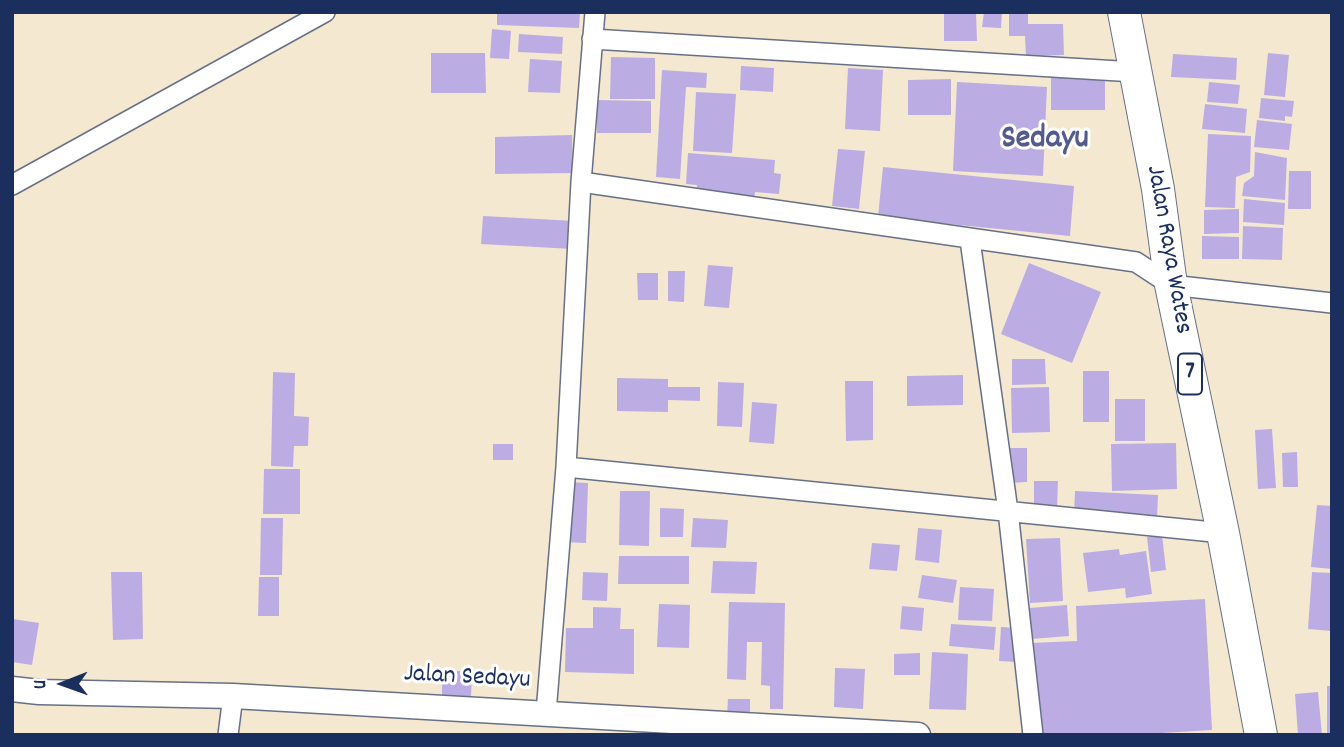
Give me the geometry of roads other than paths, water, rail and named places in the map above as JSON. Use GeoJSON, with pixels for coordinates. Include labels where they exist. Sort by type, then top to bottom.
{"type":"FeatureCollection","features":[{"type":"Feature","properties":{"kind":"highway","name":"Jalan Raya Wates"},"geometry":{"type":"LineString","coordinates":[[1125,12],[1158,188],[1171,285],[1223,533],[1261,735]]}},
{"type":"Feature","properties":{"kind":"street"},"geometry":{"type":"LineString","coordinates":[[12,185],[325,12]]}},
{"type":"Feature","properties":{"kind":"street"},"geometry":{"type":"LineString","coordinates":[[546,713],[566,467],[581,182],[595,12]]}},
{"type":"Feature","properties":{"kind":"street"},"geometry":{"type":"LineString","coordinates":[[592,39],[1135,72]]}},
{"type":"Feature","properties":{"kind":"street"},"geometry":{"type":"LineString","coordinates":[[581,182],[1136,262],[1171,285],[1332,303]]}},
{"type":"Feature","properties":{"kind":"street"},"geometry":{"type":"LineString","coordinates":[[970,240],[1009,511],[1033,735]]}},
{"type":"Feature","properties":{"kind":"street"},"geometry":{"type":"LineString","coordinates":[[566,467],[1223,533]]}},
{"type":"Feature","properties":{"kind":"street","name":"Jalan Sedayu"},"geometry":{"type":"LineString","coordinates":[[12,690],[233,695],[918,735]]}},
{"type":"Feature","properties":{"kind":"street"},"geometry":{"type":"LineString","coordinates":[[228,735],[233,695]]}},
{"type":"Feature","properties":{"kind":"district","name":"Sedayu"},"geometry":{"type":"Point","coordinates":[1045,141]}}]}
